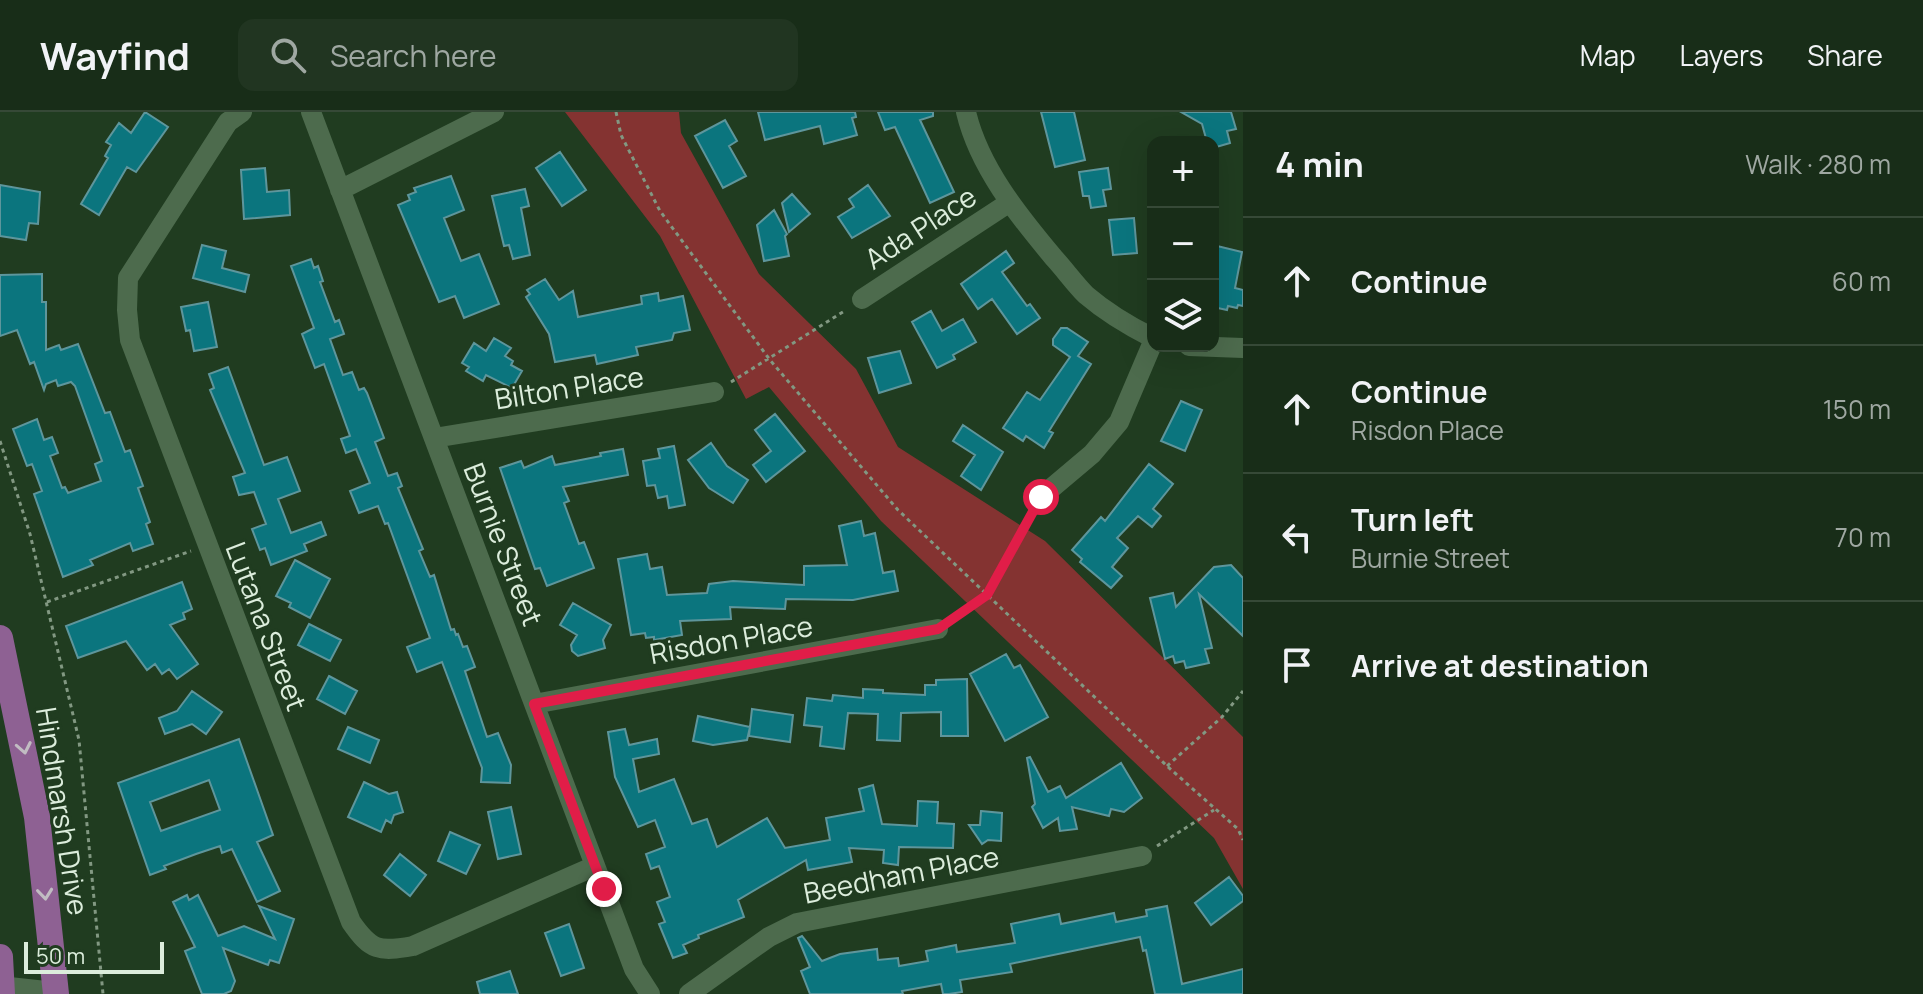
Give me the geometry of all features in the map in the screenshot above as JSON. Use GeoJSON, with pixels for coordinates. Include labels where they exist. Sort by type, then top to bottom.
{"type":"FeatureCollection","features":[{"type":"Feature","properties":{"kind":"main road","name":"Hindmarsh Drive"},"geometry":{"type":"LineString","coordinates":[[0,638],[37,817],[56,993]]}},
{"type":"Feature","properties":{"kind":"main road"},"geometry":{"type":"LineString","coordinates":[[0,957],[1,989]]}},
{"type":"Feature","properties":{"kind":"street","name":"Lutana Street"},"geometry":{"type":"LineString","coordinates":[[242,112],[228,122],[128,278],[130,340],[351,922],[364,941],[385,951],[413,946],[595,866]]}},
{"type":"Feature","properties":{"kind":"street","name":"Burnie Street"},"geometry":{"type":"LineString","coordinates":[[311,112],[634,969],[650,994]]}},
{"type":"Feature","properties":{"kind":"street"},"geometry":{"type":"LineString","coordinates":[[340,190],[494,112]]}},
{"type":"Feature","properties":{"kind":"street"},"geometry":{"type":"LineString","coordinates":[[966,112],[984,162],[1010,202],[1085,294],[1119,321],[1147,337]]}},
{"type":"Feature","properties":{"kind":"street","name":"Ada Place"},"geometry":{"type":"LineString","coordinates":[[862,299],[1010,202]]}},
{"type":"Feature","properties":{"kind":"street"},"geometry":{"type":"LineString","coordinates":[[1219,347],[1243,348]]}},
{"type":"Feature","properties":{"kind":"street"},"geometry":{"type":"LineString","coordinates":[[1041,497],[1092,454],[1119,422],[1148,352]]}},
{"type":"Feature","properties":{"kind":"street","name":"Bilton Place"},"geometry":{"type":"LineString","coordinates":[[434,438],[714,392]]}},
{"type":"Feature","properties":{"kind":"street","name":"Risdon Place"},"geometry":{"type":"LineString","coordinates":[[534,704],[938,629]]}},
{"type":"Feature","properties":{"kind":"street","name":"Beedham Place"},"geometry":{"type":"LineString","coordinates":[[689,994],[769,937],[797,923],[1142,856]]}},
{"type":"Feature","properties":{"kind":"street"},"geometry":{"type":"LineString","coordinates":[[1,989],[56,993]]}},
{"type":"Feature","properties":{"kind":"path"},"geometry":{"type":"LineString","coordinates":[[616,112],[621,135],[660,211],[770,360],[898,510],[1214,810],[1240,830],[1243,840]]}},
{"type":"Feature","properties":{"kind":"path"},"geometry":{"type":"LineString","coordinates":[[714,392],[770,360],[862,299]]}},
{"type":"Feature","properties":{"kind":"path"},"geometry":{"type":"LineString","coordinates":[[0,441],[30,534],[79,740],[103,994]]}},
{"type":"Feature","properties":{"kind":"path"},"geometry":{"type":"LineString","coordinates":[[938,629],[987,595],[1041,497]]}},
{"type":"Feature","properties":{"kind":"path"},"geometry":{"type":"LineString","coordinates":[[47,602],[206,546]]}},
{"type":"Feature","properties":{"kind":"path"},"geometry":{"type":"LineString","coordinates":[[1167,766],[1222,717],[1243,691]]}},
{"type":"Feature","properties":{"kind":"path"},"geometry":{"type":"LineString","coordinates":[[1142,856],[1214,810]]}},
{"type":"Feature","properties":{"kind":"shaded area"},"geometry":{"type":"Polygon","coordinates":[[[565,112],[679,112],[681,133],[759,274],[856,369],[898,447],[1045,541],[1243,737],[1243,889],[1214,838],[881,521],[769,387],[746,399],[660,236],[565,112]]]}},
{"type":"Feature","properties":{"kind":"building"},"geometry":{"type":"Polygon","coordinates":[[[145,112],[168,127],[136,172],[127,167],[99,215],[81,204],[108,158],[105,156],[111,145],[106,142],[119,123],[131,133],[145,112]]]}},
{"type":"Feature","properties":{"kind":"building"},"geometry":{"type":"Polygon","coordinates":[[[758,112],[855,112],[856,117],[852,118],[857,135],[824,144],[820,126],[765,140],[758,112]]]}},
{"type":"Feature","properties":{"kind":"building"},"geometry":{"type":"Polygon","coordinates":[[[878,112],[933,112],[933,116],[920,120],[954,192],[930,203],[895,127],[885,130],[878,112]]]}},
{"type":"Feature","properties":{"kind":"building"},"geometry":{"type":"Polygon","coordinates":[[[1041,112],[1074,112],[1085,160],[1055,167],[1041,112]]]}},
{"type":"Feature","properties":{"kind":"building"},"geometry":{"type":"Polygon","coordinates":[[[1181,112],[1231,112],[1236,129],[1227,131],[1230,143],[1219,146],[1219,136],[1205,136],[1202,124],[1181,112]]]}},
{"type":"Feature","properties":{"kind":"building"},"geometry":{"type":"Polygon","coordinates":[[[725,120],[737,141],[729,146],[746,176],[723,188],[695,136],[725,120]]]}},
{"type":"Feature","properties":{"kind":"building"},"geometry":{"type":"Polygon","coordinates":[[[560,152],[586,190],[562,206],[536,168],[560,152]]]}},
{"type":"Feature","properties":{"kind":"building"},"geometry":{"type":"Polygon","coordinates":[[[265,168],[267,192],[289,190],[290,215],[244,219],[241,170],[265,168]]]}},
{"type":"Feature","properties":{"kind":"building"},"geometry":{"type":"Polygon","coordinates":[[[1108,168],[1111,189],[1103,190],[1106,206],[1091,208],[1089,196],[1083,196],[1079,172],[1108,168]]]}},
{"type":"Feature","properties":{"kind":"building"},"geometry":{"type":"Polygon","coordinates":[[[451,176],[464,210],[444,218],[461,261],[479,254],[499,304],[464,318],[455,296],[439,302],[398,205],[410,200],[408,195],[416,192],[414,188],[451,176]]]}},
{"type":"Feature","properties":{"kind":"building"},"geometry":{"type":"Polygon","coordinates":[[[0,185],[40,192],[38,224],[29,223],[26,240],[0,236],[0,185]]]}},
{"type":"Feature","properties":{"kind":"building"},"geometry":{"type":"Polygon","coordinates":[[[868,185],[890,216],[852,238],[838,217],[854,207],[849,199],[868,185]]]}},
{"type":"Feature","properties":{"kind":"building"},"geometry":{"type":"Polygon","coordinates":[[[525,189],[529,206],[521,208],[530,255],[513,259],[509,245],[504,246],[492,196],[525,189]]]}},
{"type":"Feature","properties":{"kind":"building"},"geometry":{"type":"Polygon","coordinates":[[[792,194],[810,214],[789,232],[782,203],[792,194]]]}},
{"type":"Feature","properties":{"kind":"building"},"geometry":{"type":"Polygon","coordinates":[[[774,210],[787,234],[789,256],[764,261],[757,225],[774,210]]]}},
{"type":"Feature","properties":{"kind":"building"},"geometry":{"type":"Polygon","coordinates":[[[1134,218],[1137,253],[1113,255],[1109,220],[1134,218]]]}},
{"type":"Feature","properties":{"kind":"building"},"geometry":{"type":"Polygon","coordinates":[[[202,245],[226,251],[222,268],[249,275],[245,292],[193,278],[202,245]]]}},
{"type":"Feature","properties":{"kind":"building"},"geometry":{"type":"Polygon","coordinates":[[[1219,246],[1242,252],[1235,288],[1243,290],[1243,306],[1228,306],[1227,310],[1219,308],[1219,246]]]}},
{"type":"Feature","properties":{"kind":"building"},"geometry":{"type":"Polygon","coordinates":[[[1006,251],[1014,263],[1002,272],[1040,318],[1017,334],[992,299],[978,309],[961,284],[1006,251]]]}},
{"type":"Feature","properties":{"kind":"building"},"geometry":{"type":"Polygon","coordinates":[[[311,259],[314,268],[318,266],[323,281],[320,282],[335,322],[339,320],[344,334],[330,339],[343,375],[352,372],[359,390],[364,388],[367,393],[384,438],[375,442],[388,476],[397,473],[402,486],[398,488],[423,549],[419,551],[430,577],[434,575],[451,630],[458,634],[463,647],[467,646],[475,667],[465,671],[487,737],[498,733],[511,765],[510,783],[481,782],[482,768],[442,662],[417,672],[407,647],[430,638],[388,523],[385,524],[378,506],[359,513],[350,491],[370,483],[356,449],[346,453],[341,439],[350,436],[324,364],[315,368],[302,334],[314,328],[291,266],[311,259]]]}},
{"type":"Feature","properties":{"kind":"building"},"geometry":{"type":"Polygon","coordinates":[[[42,274],[42,302],[46,302],[46,350],[59,345],[61,350],[78,344],[105,413],[110,412],[125,452],[130,450],[143,486],[138,488],[150,522],[146,524],[153,544],[133,551],[130,543],[90,560],[93,565],[63,577],[34,494],[42,491],[32,464],[27,466],[13,429],[37,419],[44,440],[52,437],[58,453],[50,456],[62,488],[65,487],[68,493],[101,481],[95,464],[102,461],[75,386],[71,382],[58,386],[56,380],[46,384],[44,390],[17,330],[0,336],[0,275],[42,274]]]}},
{"type":"Feature","properties":{"kind":"building"},"geometry":{"type":"Polygon","coordinates":[[[545,279],[559,300],[573,291],[578,317],[642,304],[641,296],[658,293],[659,301],[683,296],[690,330],[674,333],[672,340],[636,347],[638,355],[597,364],[595,355],[555,362],[549,334],[526,297],[530,294],[527,290],[545,279]]]}},
{"type":"Feature","properties":{"kind":"building"},"geometry":{"type":"Polygon","coordinates":[[[208,302],[217,347],[194,351],[181,307],[208,302]]]}},
{"type":"Feature","properties":{"kind":"building"},"geometry":{"type":"Polygon","coordinates":[[[931,311],[942,331],[963,319],[976,342],[953,355],[955,359],[937,368],[912,322],[931,311]]]}},
{"type":"Feature","properties":{"kind":"building"},"geometry":{"type":"Polygon","coordinates":[[[1061,328],[1067,328],[1088,342],[1078,356],[1091,364],[1049,431],[1053,433],[1044,448],[1026,436],[1023,441],[1003,428],[1027,392],[1040,400],[1070,357],[1053,345],[1053,339],[1061,328]]]}},
{"type":"Feature","properties":{"kind":"building"},"geometry":{"type":"Polygon","coordinates":[[[494,338],[511,348],[505,356],[513,361],[511,365],[522,371],[512,388],[486,375],[483,381],[466,371],[469,367],[462,363],[474,343],[486,351],[494,338]]]}},
{"type":"Feature","properties":{"kind":"building"},"geometry":{"type":"Polygon","coordinates":[[[900,351],[911,383],[879,393],[868,358],[900,351]]]}},
{"type":"Feature","properties":{"kind":"building"},"geometry":{"type":"Polygon","coordinates":[[[228,367],[264,465],[287,457],[300,491],[278,499],[291,533],[321,522],[326,535],[304,544],[307,551],[271,565],[265,548],[260,550],[252,529],[266,524],[254,492],[239,495],[233,477],[245,473],[210,390],[214,388],[209,374],[228,367]]]}},
{"type":"Feature","properties":{"kind":"building"},"geometry":{"type":"Polygon","coordinates":[[[1181,401],[1202,410],[1185,451],[1161,441],[1181,401]]]}},
{"type":"Feature","properties":{"kind":"building"},"geometry":{"type":"Polygon","coordinates":[[[775,414],[805,451],[766,482],[753,465],[771,451],[755,430],[775,414]]]}},
{"type":"Feature","properties":{"kind":"building"},"geometry":{"type":"Polygon","coordinates":[[[963,425],[1003,452],[981,490],[961,476],[975,455],[953,441],[963,425]]]}},
{"type":"Feature","properties":{"kind":"building"},"geometry":{"type":"Polygon","coordinates":[[[711,443],[727,466],[748,480],[733,503],[709,488],[688,460],[711,443]]]}},
{"type":"Feature","properties":{"kind":"building"},"geometry":{"type":"Polygon","coordinates":[[[674,446],[685,505],[669,508],[667,496],[658,498],[655,485],[647,486],[643,461],[660,458],[658,449],[674,446]]]}},
{"type":"Feature","properties":{"kind":"building"},"geometry":{"type":"Polygon","coordinates":[[[623,449],[628,475],[563,487],[569,501],[564,503],[579,544],[584,542],[594,568],[547,586],[540,568],[535,569],[500,468],[521,461],[524,468],[552,456],[555,465],[623,449]]]}},
{"type":"Feature","properties":{"kind":"building"},"geometry":{"type":"Polygon","coordinates":[[[1149,464],[1173,484],[1153,509],[1161,516],[1152,527],[1138,516],[1117,538],[1128,548],[1112,567],[1122,576],[1111,588],[1080,562],[1082,559],[1072,550],[1101,517],[1105,521],[1149,464]]]}},
{"type":"Feature","properties":{"kind":"building"},"geometry":{"type":"Polygon","coordinates":[[[861,521],[864,536],[875,533],[883,573],[894,571],[898,591],[853,600],[786,599],[785,609],[730,607],[731,619],[680,621],[682,635],[654,640],[654,637],[646,638],[645,633],[631,635],[618,559],[647,554],[650,569],[662,567],[667,595],[707,593],[709,584],[733,581],[804,585],[804,566],[847,565],[839,526],[861,521]]]}},
{"type":"Feature","properties":{"kind":"building"},"geometry":{"type":"Polygon","coordinates":[[[295,560],[330,579],[310,618],[276,596],[295,560]]]}},
{"type":"Feature","properties":{"kind":"building"},"geometry":{"type":"Polygon","coordinates":[[[1231,565],[1243,578],[1243,636],[1199,594],[1212,648],[1205,649],[1209,663],[1186,668],[1184,661],[1175,663],[1173,656],[1165,659],[1150,598],[1173,593],[1176,607],[1214,567],[1231,565]]]}},
{"type":"Feature","properties":{"kind":"building"},"geometry":{"type":"Polygon","coordinates":[[[182,582],[192,609],[183,613],[185,619],[170,625],[198,664],[177,679],[169,669],[162,674],[155,664],[147,670],[126,641],[78,658],[66,626],[182,582]]]}},
{"type":"Feature","properties":{"kind":"building"},"geometry":{"type":"Polygon","coordinates":[[[573,603],[611,625],[603,640],[605,648],[578,656],[572,651],[571,645],[577,635],[560,625],[573,603]]]}},
{"type":"Feature","properties":{"kind":"building"},"geometry":{"type":"Polygon","coordinates":[[[309,624],[341,640],[330,661],[298,645],[309,624]]]}},
{"type":"Feature","properties":{"kind":"building"},"geometry":{"type":"Polygon","coordinates":[[[1006,654],[1014,668],[1020,665],[1048,717],[1005,741],[970,674],[1006,654]]]}},
{"type":"Feature","properties":{"kind":"building"},"geometry":{"type":"Polygon","coordinates":[[[329,676],[357,691],[345,714],[317,699],[329,676]]]}},
{"type":"Feature","properties":{"kind":"building"},"geometry":{"type":"Polygon","coordinates":[[[967,679],[968,736],[941,736],[941,712],[901,713],[900,741],[877,740],[878,714],[848,713],[844,749],[820,746],[822,727],[804,725],[807,698],[832,701],[833,695],[863,698],[863,689],[925,695],[925,685],[936,685],[936,680],[967,679]]]}},
{"type":"Feature","properties":{"kind":"building"},"geometry":{"type":"Polygon","coordinates":[[[192,691],[222,712],[206,734],[192,724],[165,734],[159,718],[177,711],[192,691]]]}},
{"type":"Feature","properties":{"kind":"building"},"geometry":{"type":"Polygon","coordinates":[[[752,709],[793,715],[790,742],[749,736],[752,709]]]}},
{"type":"Feature","properties":{"kind":"building"},"geometry":{"type":"Polygon","coordinates":[[[698,716],[750,727],[747,740],[713,745],[693,741],[698,716]]]}},
{"type":"Feature","properties":{"kind":"building"},"geometry":{"type":"Polygon","coordinates":[[[348,727],[379,740],[370,763],[338,749],[348,727]]]}},
{"type":"Feature","properties":{"kind":"building"},"geometry":{"type":"Polygon","coordinates":[[[625,729],[629,745],[657,739],[659,754],[633,759],[639,792],[674,779],[692,824],[707,819],[717,847],[767,818],[785,848],[830,840],[826,818],[864,811],[859,789],[873,785],[882,824],[917,826],[918,801],[938,802],[937,823],[954,824],[953,848],[899,847],[898,865],[883,863],[884,850],[849,848],[852,862],[808,870],[806,860],[738,900],[744,917],[698,935],[699,938],[683,945],[687,953],[673,958],[659,924],[665,922],[657,902],[670,897],[659,866],[651,869],[646,854],[665,847],[655,820],[638,827],[615,777],[608,732],[625,729]]]}},
{"type":"Feature","properties":{"kind":"building"},"geometry":{"type":"Polygon","coordinates":[[[239,739],[273,835],[257,842],[280,891],[257,902],[232,849],[222,853],[220,846],[164,866],[166,869],[150,875],[118,783],[239,739]],[[209,780],[150,802],[161,831],[220,810],[209,780]]]}},
{"type":"Feature","properties":{"kind":"building"},"geometry":{"type":"Polygon","coordinates":[[[1030,757],[1048,792],[1060,786],[1066,798],[1121,763],[1142,798],[1124,812],[1111,809],[1109,816],[1072,807],[1077,829],[1060,831],[1058,818],[1043,828],[1032,807],[1035,804],[1027,758],[1030,757]]]}},
{"type":"Feature","properties":{"kind":"building"},"geometry":{"type":"Polygon","coordinates":[[[364,782],[389,794],[397,792],[403,812],[394,815],[391,823],[386,820],[381,832],[348,817],[364,782]]]}},
{"type":"Feature","properties":{"kind":"building"},"geometry":{"type":"Polygon","coordinates":[[[511,807],[521,854],[498,859],[488,812],[511,807]]]}},
{"type":"Feature","properties":{"kind":"building"},"geometry":{"type":"Polygon","coordinates":[[[981,811],[1002,813],[1001,841],[988,840],[982,844],[969,825],[980,825],[981,811]]]}},
{"type":"Feature","properties":{"kind":"building"},"geometry":{"type":"Polygon","coordinates":[[[450,832],[480,845],[466,874],[438,861],[450,832]]]}},
{"type":"Feature","properties":{"kind":"building"},"geometry":{"type":"Polygon","coordinates":[[[400,854],[426,875],[410,896],[384,875],[400,854]]]}},
{"type":"Feature","properties":{"kind":"building"},"geometry":{"type":"Polygon","coordinates":[[[1229,877],[1243,896],[1243,901],[1211,925],[1195,903],[1229,877]]]}},
{"type":"Feature","properties":{"kind":"building"},"geometry":{"type":"Polygon","coordinates":[[[187,895],[189,900],[198,895],[218,936],[244,926],[275,939],[259,906],[294,919],[279,963],[270,960],[268,965],[223,948],[235,981],[231,991],[202,994],[185,951],[195,947],[173,902],[187,895]]]}},
{"type":"Feature","properties":{"kind":"building"},"geometry":{"type":"Polygon","coordinates":[[[1167,906],[1182,984],[1243,969],[1243,994],[1155,994],[1146,950],[1143,951],[1140,937],[1010,964],[1012,972],[960,980],[962,992],[949,994],[943,994],[941,984],[902,991],[903,994],[810,994],[801,971],[810,967],[798,938],[802,936],[822,961],[840,954],[877,949],[878,960],[898,958],[899,966],[928,961],[926,951],[956,945],[957,952],[1015,943],[1011,924],[1059,914],[1061,924],[1114,913],[1116,922],[1147,916],[1146,910],[1167,906]]]}},
{"type":"Feature","properties":{"kind":"building"},"geometry":{"type":"Polygon","coordinates":[[[569,924],[584,968],[561,976],[545,933],[569,924]]]}},
{"type":"Feature","properties":{"kind":"building"},"geometry":{"type":"Polygon","coordinates":[[[510,971],[518,994],[480,994],[477,982],[510,971]]]}},
{"type":"Feature","properties":{"kind":"route"},"geometry":{"type":"LineString","coordinates":[[604,889],[534,704],[938,629],[987,595],[1041,497]]}}]}
